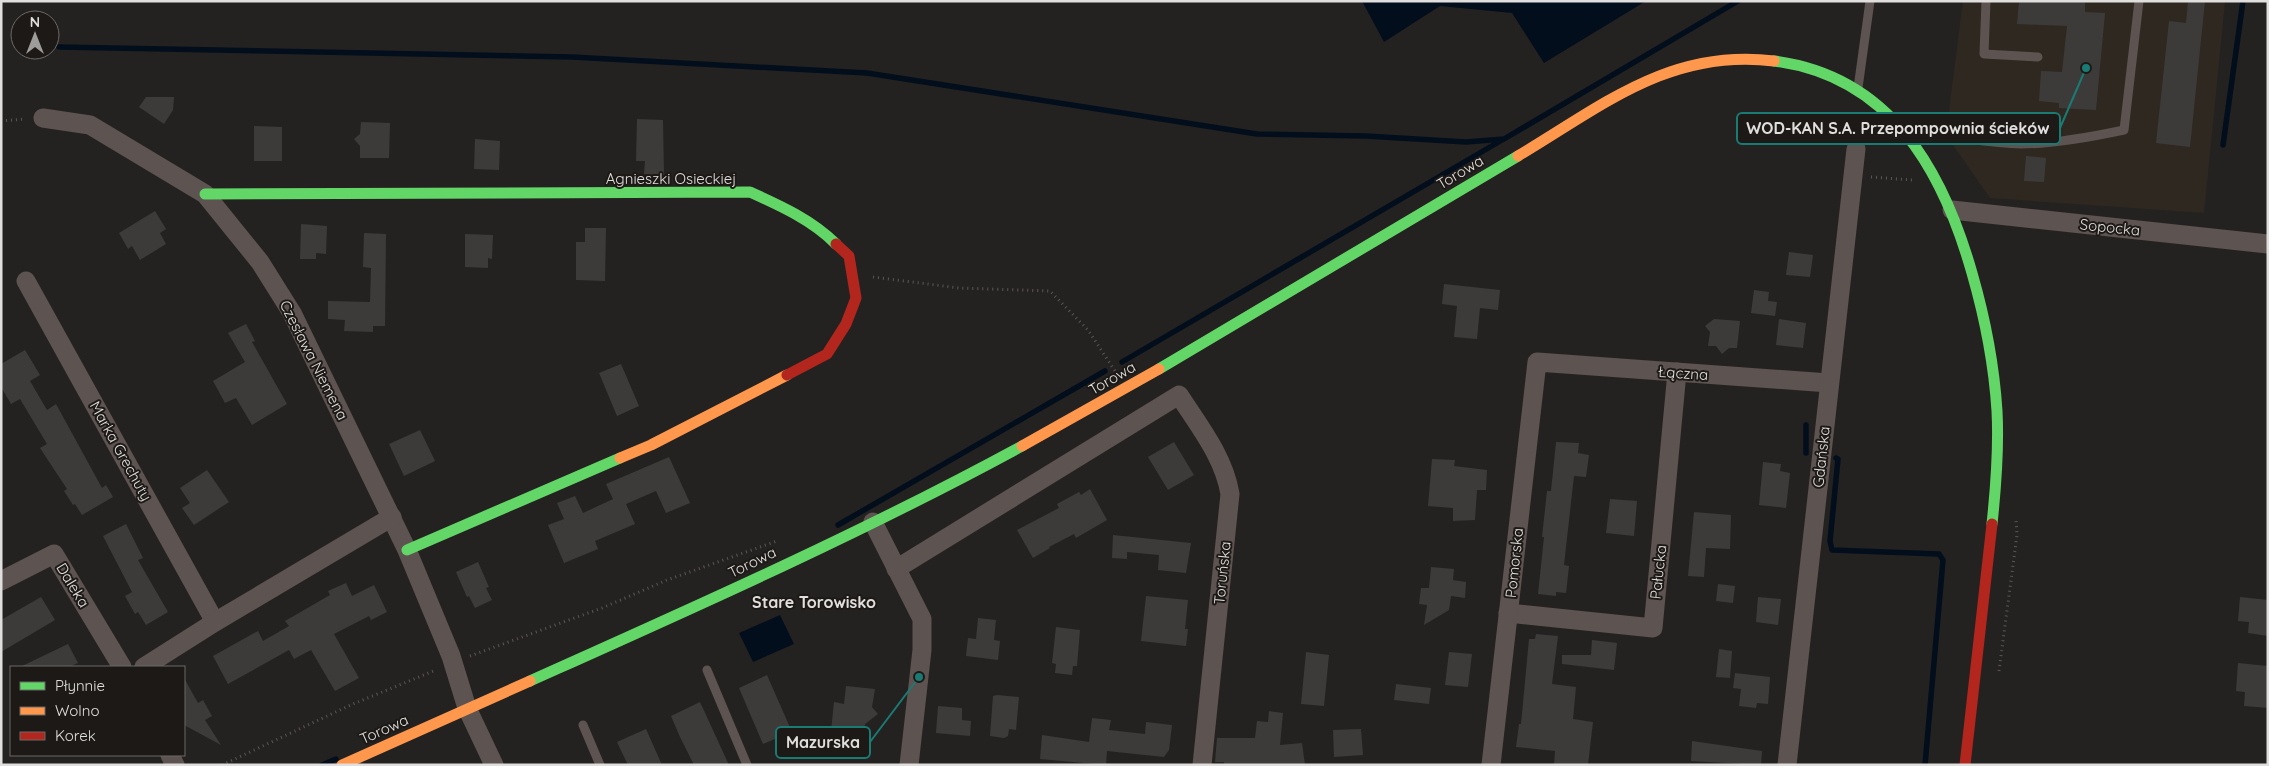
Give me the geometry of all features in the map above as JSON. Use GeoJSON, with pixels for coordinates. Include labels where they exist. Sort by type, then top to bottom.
{"type":"FeatureCollection","features":[{"type":"Feature","properties":{"kind":"street","name":"Torowa"},"geometry":{"type":"LineString","coordinates":[[342,765],[678,615],[873,522],[996,460],[1127,388],[1632,88],[1670,70],[1703,61],[1741,58],[1795,64],[1830,76],[1882,107],[1908,134],[1930,162],[1952,210],[1980,298],[1988,340],[1997,413],[1996,482],[1965,765]]}},
{"type":"Feature","properties":{"kind":"street","name":"Czesława Niemena"},"geometry":{"type":"LineString","coordinates":[[43,118],[90,125],[204,194],[260,262],[292,313],[392,517],[454,663],[467,708],[494,765]]}},
{"type":"Feature","properties":{"kind":"street","name":"Gdańska"},"geometry":{"type":"LineString","coordinates":[[1788,765],[1856,149]]}},
{"type":"Feature","properties":{"kind":"street","name":"Agnieszki Osieckiej"},"geometry":{"type":"LineString","coordinates":[[204,194],[750,192],[784,208],[823,231],[849,256],[856,298],[846,324],[827,354],[651,445],[407,550]]}},
{"type":"Feature","properties":{"kind":"street","name":"Sopocka"},"geometry":{"type":"LineString","coordinates":[[1952,210],[2268,244]]}},
{"type":"Feature","properties":{"kind":"street","name":"Marka Grechuty"},"geometry":{"type":"LineString","coordinates":[[26,281],[216,622]]}},
{"type":"Feature","properties":{"kind":"street","name":"Łączna"},"geometry":{"type":"LineString","coordinates":[[1537,362],[1829,383]]}},
{"type":"Feature","properties":{"kind":"street","name":"Pomorska"},"geometry":{"type":"LineString","coordinates":[[1491,765],[1537,362]]}},
{"type":"Feature","properties":{"kind":"street","name":"Pałucka"},"geometry":{"type":"LineString","coordinates":[[1508,613],[1652,628],[1677,372]]}},
{"type":"Feature","properties":{"kind":"street","name":"Toruńska"},"geometry":{"type":"LineString","coordinates":[[896,569],[1179,395],[1215,451],[1228,480],[1230,494],[1202,765]]}},
{"type":"Feature","properties":{"kind":"street"},"geometry":{"type":"LineString","coordinates":[[146,666],[392,517]]}},
{"type":"Feature","properties":{"kind":"street"},"geometry":{"type":"LineString","coordinates":[[873,522],[922,619],[922,650],[909,765]]}},
{"type":"Feature","properties":{"kind":"street","name":"Daleka"},"geometry":{"type":"LineString","coordinates":[[1,580],[54,554],[121,666]]}},
{"type":"Feature","properties":{"kind":"lane"},"geometry":{"type":"LineString","coordinates":[[1858,91],[1870,1]]}},
{"type":"Feature","properties":{"kind":"lane"},"geometry":{"type":"LineString","coordinates":[[1986,1],[1984,54],[2038,56]]}},
{"type":"Feature","properties":{"kind":"lane"},"geometry":{"type":"LineString","coordinates":[[1908,134],[1946,135],[2021,144],[2092,137],[2124,130],[2139,1]]}},
{"type":"Feature","properties":{"kind":"lane"},"geometry":{"type":"LineString","coordinates":[[707,670],[747,765]]}},
{"type":"Feature","properties":{"kind":"lane"},"geometry":{"type":"LineString","coordinates":[[583,725],[600,765]]}},
{"type":"Feature","properties":{"kind":"path"},"geometry":{"type":"LineString","coordinates":[[1,121],[43,118]]}},
{"type":"Feature","properties":{"kind":"path"},"geometry":{"type":"LineString","coordinates":[[1853,175],[1918,181]]}},
{"type":"Feature","properties":{"kind":"path"},"geometry":{"type":"LineString","coordinates":[[852,275],[959,288],[1050,291],[1088,330],[1117,374],[1112,376]]}},
{"type":"Feature","properties":{"kind":"path"},"geometry":{"type":"LineString","coordinates":[[1998,678],[2017,535],[2016,510]]}},
{"type":"Feature","properties":{"kind":"path"},"geometry":{"type":"LineString","coordinates":[[222,765],[353,704],[454,663],[602,608],[667,580],[782,540]]}},
{"type":"Feature","properties":{"kind":"shaded area"},"geometry":{"type":"Polygon","coordinates":[[[1963,1],[2225,1],[2204,213],[1990,198],[1946,135],[1963,1]]]}},
{"type":"Feature","properties":{"kind":"water"},"geometry":{"type":"Polygon","coordinates":[[[1362,1],[1646,1],[1544,63],[1512,13],[1440,6],[1384,42],[1362,1]]]}},
{"type":"Feature","properties":{"kind":"water"},"geometry":{"type":"Polygon","coordinates":[[[780,615],[794,644],[753,662],[739,633],[780,615]]]}},
{"type":"Feature","properties":{"kind":"building"},"geometry":{"type":"Polygon","coordinates":[[[2019,1],[2085,1],[2085,12],[2105,13],[2096,110],[2059,108],[2059,103],[2039,101],[2041,71],[2062,72],[2067,26],[2017,24],[2019,1]]]}},
{"type":"Feature","properties":{"kind":"building"},"geometry":{"type":"Polygon","coordinates":[[[2188,1],[2205,1],[2190,147],[2156,143],[2169,21],[2186,23],[2188,1]]]}},
{"type":"Feature","properties":{"kind":"building"},"geometry":{"type":"Polygon","coordinates":[[[146,97],[174,97],[173,110],[164,124],[139,107],[146,97]]]}},
{"type":"Feature","properties":{"kind":"building"},"geometry":{"type":"Polygon","coordinates":[[[637,119],[663,120],[664,175],[644,174],[645,161],[636,161],[637,119]]]}},
{"type":"Feature","properties":{"kind":"building"},"geometry":{"type":"Polygon","coordinates":[[[361,122],[390,123],[389,158],[360,158],[360,146],[354,139],[360,134],[361,122]]]}},
{"type":"Feature","properties":{"kind":"building"},"geometry":{"type":"Polygon","coordinates":[[[254,126],[282,127],[282,161],[254,161],[254,126]]]}},
{"type":"Feature","properties":{"kind":"building"},"geometry":{"type":"Polygon","coordinates":[[[475,139],[500,141],[499,170],[474,169],[475,139]]]}},
{"type":"Feature","properties":{"kind":"building"},"geometry":{"type":"Polygon","coordinates":[[[2026,156],[2046,158],[2044,182],[2024,181],[2026,156]]]}},
{"type":"Feature","properties":{"kind":"building"},"geometry":{"type":"Polygon","coordinates":[[[155,211],[166,229],[160,233],[166,244],[140,260],[132,246],[128,249],[119,233],[155,211]]]}},
{"type":"Feature","properties":{"kind":"building"},"geometry":{"type":"Polygon","coordinates":[[[301,224],[327,226],[326,254],[316,253],[316,259],[300,259],[301,224]]]}},
{"type":"Feature","properties":{"kind":"building"},"geometry":{"type":"Polygon","coordinates":[[[585,228],[606,228],[605,281],[576,280],[576,242],[585,242],[585,228]]]}},
{"type":"Feature","properties":{"kind":"building"},"geometry":{"type":"Polygon","coordinates":[[[364,233],[386,234],[385,326],[373,326],[373,332],[344,331],[345,320],[328,319],[328,301],[370,302],[371,268],[363,267],[364,233]]]}},
{"type":"Feature","properties":{"kind":"building"},"geometry":{"type":"Polygon","coordinates":[[[465,234],[493,235],[492,259],[488,258],[488,268],[465,267],[465,234]]]}},
{"type":"Feature","properties":{"kind":"building"},"geometry":{"type":"Polygon","coordinates":[[[1789,252],[1813,255],[1810,277],[1786,275],[1789,252]]]}},
{"type":"Feature","properties":{"kind":"building"},"geometry":{"type":"Polygon","coordinates":[[[1444,284],[1500,290],[1498,310],[1480,308],[1477,339],[1454,337],[1457,306],[1442,304],[1444,284]]]}},
{"type":"Feature","properties":{"kind":"building"},"geometry":{"type":"Polygon","coordinates":[[[1754,290],[1769,292],[1768,301],[1777,302],[1775,316],[1751,313],[1754,290]]]}},
{"type":"Feature","properties":{"kind":"building"},"geometry":{"type":"Polygon","coordinates":[[[1714,319],[1740,321],[1737,348],[1729,348],[1722,354],[1716,346],[1708,346],[1710,332],[1705,326],[1714,319]]]}},
{"type":"Feature","properties":{"kind":"building"},"geometry":{"type":"Polygon","coordinates":[[[1779,319],[1806,323],[1803,348],[1776,345],[1779,319]]]}},
{"type":"Feature","properties":{"kind":"building"},"geometry":{"type":"Polygon","coordinates":[[[246,324],[255,341],[252,342],[287,404],[252,425],[236,398],[225,403],[213,381],[245,362],[228,333],[246,324]]]}},
{"type":"Feature","properties":{"kind":"building"},"geometry":{"type":"Polygon","coordinates":[[[25,350],[40,375],[30,381],[47,410],[56,404],[102,488],[106,485],[113,497],[82,515],[64,491],[67,489],[40,448],[47,444],[20,399],[11,404],[1,387],[1,364],[25,350]]]}},
{"type":"Feature","properties":{"kind":"building"},"geometry":{"type":"Polygon","coordinates":[[[621,364],[639,406],[617,416],[599,373],[621,364]]]}},
{"type":"Feature","properties":{"kind":"building"},"geometry":{"type":"Polygon","coordinates":[[[420,430],[435,461],[404,476],[389,444],[420,430]]]}},
{"type":"Feature","properties":{"kind":"building"},"geometry":{"type":"Polygon","coordinates":[[[1174,442],[1194,475],[1168,490],[1148,457],[1174,442]]]}},
{"type":"Feature","properties":{"kind":"building"},"geometry":{"type":"Polygon","coordinates":[[[1556,442],[1579,443],[1578,453],[1589,455],[1586,477],[1574,476],[1564,565],[1569,566],[1566,593],[1556,592],[1556,596],[1538,594],[1547,491],[1551,491],[1556,442]]]}},
{"type":"Feature","properties":{"kind":"building"},"geometry":{"type":"Polygon","coordinates":[[[669,457],[690,503],[666,513],[656,491],[626,504],[635,524],[595,541],[598,549],[564,563],[548,525],[564,519],[557,503],[575,496],[583,513],[613,499],[606,484],[669,457]]]}},
{"type":"Feature","properties":{"kind":"building"},"geometry":{"type":"Polygon","coordinates":[[[1432,459],[1455,460],[1454,466],[1487,470],[1486,490],[1477,490],[1475,520],[1453,521],[1453,508],[1428,506],[1432,459]]]}},
{"type":"Feature","properties":{"kind":"building"},"geometry":{"type":"Polygon","coordinates":[[[1763,462],[1781,464],[1780,471],[1790,473],[1786,508],[1759,505],[1763,462]]]}},
{"type":"Feature","properties":{"kind":"building"},"geometry":{"type":"Polygon","coordinates":[[[207,470],[229,502],[194,525],[182,508],[190,503],[180,488],[207,470]]]}},
{"type":"Feature","properties":{"kind":"building"},"geometry":{"type":"Polygon","coordinates":[[[1090,489],[1107,520],[1076,538],[1074,534],[1033,558],[1017,530],[1059,508],[1057,504],[1079,492],[1081,495],[1090,489]]]}},
{"type":"Feature","properties":{"kind":"building"},"geometry":{"type":"Polygon","coordinates":[[[1610,499],[1637,501],[1634,536],[1606,533],[1610,499]]]}},
{"type":"Feature","properties":{"kind":"building"},"geometry":{"type":"Polygon","coordinates":[[[1694,512],[1731,515],[1730,549],[1706,548],[1704,577],[1688,576],[1694,512]]]}},
{"type":"Feature","properties":{"kind":"building"},"geometry":{"type":"Polygon","coordinates":[[[126,524],[143,558],[138,560],[168,612],[146,625],[138,612],[135,614],[125,596],[132,592],[103,536],[126,524]]]}},
{"type":"Feature","properties":{"kind":"building"},"geometry":{"type":"Polygon","coordinates":[[[1113,535],[1191,543],[1186,573],[1158,570],[1159,555],[1127,552],[1127,559],[1112,558],[1113,535]]]}},
{"type":"Feature","properties":{"kind":"building"},"geometry":{"type":"Polygon","coordinates":[[[478,562],[489,587],[486,588],[492,600],[475,608],[469,596],[467,597],[456,572],[478,562]]]}},
{"type":"Feature","properties":{"kind":"building"},"geometry":{"type":"Polygon","coordinates":[[[1431,567],[1454,569],[1453,580],[1466,582],[1465,598],[1451,596],[1449,610],[1424,625],[1427,605],[1419,604],[1421,588],[1429,588],[1431,567]]]}},
{"type":"Feature","properties":{"kind":"building"},"geometry":{"type":"Polygon","coordinates":[[[346,583],[352,596],[374,585],[387,612],[371,620],[369,616],[334,634],[359,678],[335,691],[311,650],[294,659],[289,650],[228,684],[213,656],[258,631],[263,641],[289,626],[285,621],[330,595],[328,591],[346,583]]]}},
{"type":"Feature","properties":{"kind":"building"},"geometry":{"type":"Polygon","coordinates":[[[1718,584],[1735,586],[1733,603],[1716,601],[1718,584]]]}},
{"type":"Feature","properties":{"kind":"building"},"geometry":{"type":"Polygon","coordinates":[[[1146,596],[1188,600],[1185,629],[1188,629],[1186,646],[1141,641],[1146,596]]]}},
{"type":"Feature","properties":{"kind":"building"},"geometry":{"type":"Polygon","coordinates":[[[41,597],[55,620],[1,652],[1,620],[41,597]]]}},
{"type":"Feature","properties":{"kind":"building"},"geometry":{"type":"Polygon","coordinates":[[[1758,597],[1781,599],[1778,625],[1756,622],[1758,597]]]}},
{"type":"Feature","properties":{"kind":"building"},"geometry":{"type":"Polygon","coordinates":[[[2240,597],[2268,600],[2268,636],[2248,633],[2249,622],[2238,621],[2240,597]]]}},
{"type":"Feature","properties":{"kind":"building"},"geometry":{"type":"Polygon","coordinates":[[[978,618],[996,620],[994,640],[1000,641],[998,660],[966,656],[968,638],[976,639],[978,618]]]}},
{"type":"Feature","properties":{"kind":"building"},"geometry":{"type":"Polygon","coordinates":[[[1056,627],[1080,630],[1077,666],[1073,666],[1072,675],[1055,673],[1056,664],[1052,663],[1056,627]]]}},
{"type":"Feature","properties":{"kind":"building"},"geometry":{"type":"Polygon","coordinates":[[[1536,634],[1558,636],[1552,684],[1576,687],[1573,719],[1593,722],[1588,765],[1554,765],[1555,751],[1516,747],[1519,724],[1521,724],[1529,639],[1535,639],[1536,634]]]}},
{"type":"Feature","properties":{"kind":"building"},"geometry":{"type":"Polygon","coordinates":[[[1592,640],[1617,643],[1614,670],[1562,664],[1562,655],[1591,655],[1592,640]]]}},
{"type":"Feature","properties":{"kind":"building"},"geometry":{"type":"Polygon","coordinates":[[[68,644],[78,663],[71,666],[22,666],[68,644]]]}},
{"type":"Feature","properties":{"kind":"building"},"geometry":{"type":"Polygon","coordinates":[[[1719,649],[1732,651],[1730,678],[1716,677],[1719,649]]]}},
{"type":"Feature","properties":{"kind":"building"},"geometry":{"type":"Polygon","coordinates":[[[1306,652],[1329,655],[1324,706],[1301,704],[1306,652]]]}},
{"type":"Feature","properties":{"kind":"building"},"geometry":{"type":"Polygon","coordinates":[[[1449,652],[1472,654],[1468,687],[1445,685],[1449,652]]]}},
{"type":"Feature","properties":{"kind":"building"},"geometry":{"type":"Polygon","coordinates":[[[2238,663],[2268,666],[2268,708],[2244,706],[2245,692],[2236,691],[2238,663]]]}},
{"type":"Feature","properties":{"kind":"building"},"geometry":{"type":"Polygon","coordinates":[[[1735,673],[1770,677],[1768,704],[1757,703],[1756,708],[1739,706],[1741,689],[1733,688],[1735,673]]]}},
{"type":"Feature","properties":{"kind":"building"},"geometry":{"type":"Polygon","coordinates":[[[767,675],[792,732],[763,744],[739,688],[767,675]]]}},
{"type":"Feature","properties":{"kind":"building"},"geometry":{"type":"Polygon","coordinates":[[[185,680],[198,703],[203,700],[212,716],[205,720],[221,745],[185,726],[185,680]]]}},
{"type":"Feature","properties":{"kind":"building"},"geometry":{"type":"Polygon","coordinates":[[[1396,684],[1431,688],[1429,704],[1394,700],[1396,684]]]}},
{"type":"Feature","properties":{"kind":"building"},"geometry":{"type":"Polygon","coordinates":[[[846,686],[875,689],[872,707],[878,714],[865,724],[864,729],[855,728],[855,733],[831,731],[834,702],[844,704],[846,686]]]}},
{"type":"Feature","properties":{"kind":"building"},"geometry":{"type":"Polygon","coordinates":[[[993,696],[1019,697],[1016,730],[1009,729],[1008,736],[1004,738],[990,736],[993,696]]]}},
{"type":"Feature","properties":{"kind":"building"},"geometry":{"type":"Polygon","coordinates":[[[700,702],[729,765],[694,765],[680,737],[671,716],[700,702]]]}},
{"type":"Feature","properties":{"kind":"building"},"geometry":{"type":"Polygon","coordinates":[[[938,706],[962,708],[962,720],[971,721],[970,736],[936,733],[938,706]]]}},
{"type":"Feature","properties":{"kind":"building"},"geometry":{"type":"Polygon","coordinates":[[[1269,711],[1283,713],[1280,745],[1302,743],[1305,765],[1224,765],[1224,762],[1215,762],[1217,738],[1255,738],[1257,721],[1268,722],[1269,711]]]}},
{"type":"Feature","properties":{"kind":"building"},"geometry":{"type":"Polygon","coordinates":[[[1092,718],[1111,720],[1109,730],[1145,734],[1146,722],[1172,725],[1169,750],[1164,757],[1107,751],[1106,765],[1040,759],[1042,735],[1089,742],[1092,718]]]}},
{"type":"Feature","properties":{"kind":"building"},"geometry":{"type":"Polygon","coordinates":[[[646,729],[662,765],[628,765],[617,742],[646,729]]]}},
{"type":"Feature","properties":{"kind":"building"},"geometry":{"type":"Polygon","coordinates":[[[1361,729],[1363,755],[1334,757],[1333,730],[1361,729]]]}},
{"type":"Feature","properties":{"kind":"building"},"geometry":{"type":"Polygon","coordinates":[[[1692,741],[1762,751],[1761,765],[1691,761],[1692,741]]]}},
{"type":"Feature","properties":{"kind":"waterway"},"geometry":{"type":"LineString","coordinates":[[60,47],[572,57],[867,73],[1257,134],[1366,136],[1466,142],[1504,139],[1738,1]]}},
{"type":"Feature","properties":{"kind":"waterway"},"geometry":{"type":"LineString","coordinates":[[2223,145],[2243,1]]}},
{"type":"Feature","properties":{"kind":"waterway"},"geometry":{"type":"LineString","coordinates":[[1122,362],[1502,140]]}},
{"type":"Feature","properties":{"kind":"waterway"},"geometry":{"type":"LineString","coordinates":[[838,525],[1105,371]]}},
{"type":"Feature","properties":{"kind":"waterway"},"geometry":{"type":"LineString","coordinates":[[1806,425],[1806,453]]}},
{"type":"Feature","properties":{"kind":"waterway"},"geometry":{"type":"LineString","coordinates":[[1836,458],[1838,459],[1830,541],[1832,550],[1939,554],[1943,560],[1925,765]]}},
{"type":"Feature","properties":{"kind":"waterway"},"geometry":{"type":"LineString","coordinates":[[322,765],[336,759]]}},
{"type":"Feature","properties":{"kind":"traffic: fast"},"geometry":{"type":"LineString","coordinates":[[1774,61],[1815,70],[1850,86],[1880,108],[1906,134],[1927,165],[1945,199],[1960,235],[1981,307],[1996,393],[1998,439],[1992,524]]}},
{"type":"Feature","properties":{"kind":"traffic: fast"},"geometry":{"type":"LineString","coordinates":[[1159,369],[1518,156]]}},
{"type":"Feature","properties":{"kind":"traffic: fast"},"geometry":{"type":"LineString","coordinates":[[205,194],[750,192],[785,208],[827,235],[836,244]]}},
{"type":"Feature","properties":{"kind":"traffic: fast"},"geometry":{"type":"LineString","coordinates":[[530,681],[840,539],[1022,446]]}},
{"type":"Feature","properties":{"kind":"traffic: fast"},"geometry":{"type":"LineString","coordinates":[[407,550],[620,458]]}},
{"type":"Feature","properties":{"kind":"traffic: slow"},"geometry":{"type":"LineString","coordinates":[[1518,156],[1608,101],[1669,72],[1702,63],[1737,59],[1774,61]]}},
{"type":"Feature","properties":{"kind":"traffic: slow"},"geometry":{"type":"LineString","coordinates":[[1022,446],[1159,369]]}},
{"type":"Feature","properties":{"kind":"traffic: slow"},"geometry":{"type":"LineString","coordinates":[[620,458],[651,445],[787,375]]}},
{"type":"Feature","properties":{"kind":"traffic: slow"},"geometry":{"type":"LineString","coordinates":[[342,765],[530,681]]}},
{"type":"Feature","properties":{"kind":"traffic: jam"},"geometry":{"type":"LineString","coordinates":[[787,375],[827,354],[846,324],[856,298],[849,256],[836,244]]}},
{"type":"Feature","properties":{"kind":"traffic: jam"},"geometry":{"type":"LineString","coordinates":[[1965,765],[1992,524]]}},
{"type":"Feature","properties":{"kind":"place","name":"WOD-KAN S.A. Przepompownia ścieków"},"geometry":{"type":"Point","coordinates":[2086,68]}},
{"type":"Feature","properties":{"kind":"place","name":"Mazurska"},"geometry":{"type":"Point","coordinates":[919,677]}},
{"type":"Feature","properties":{"kind":"district","name":"Stare Torowisko"},"geometry":{"type":"Point","coordinates":[814,602]}}]}
